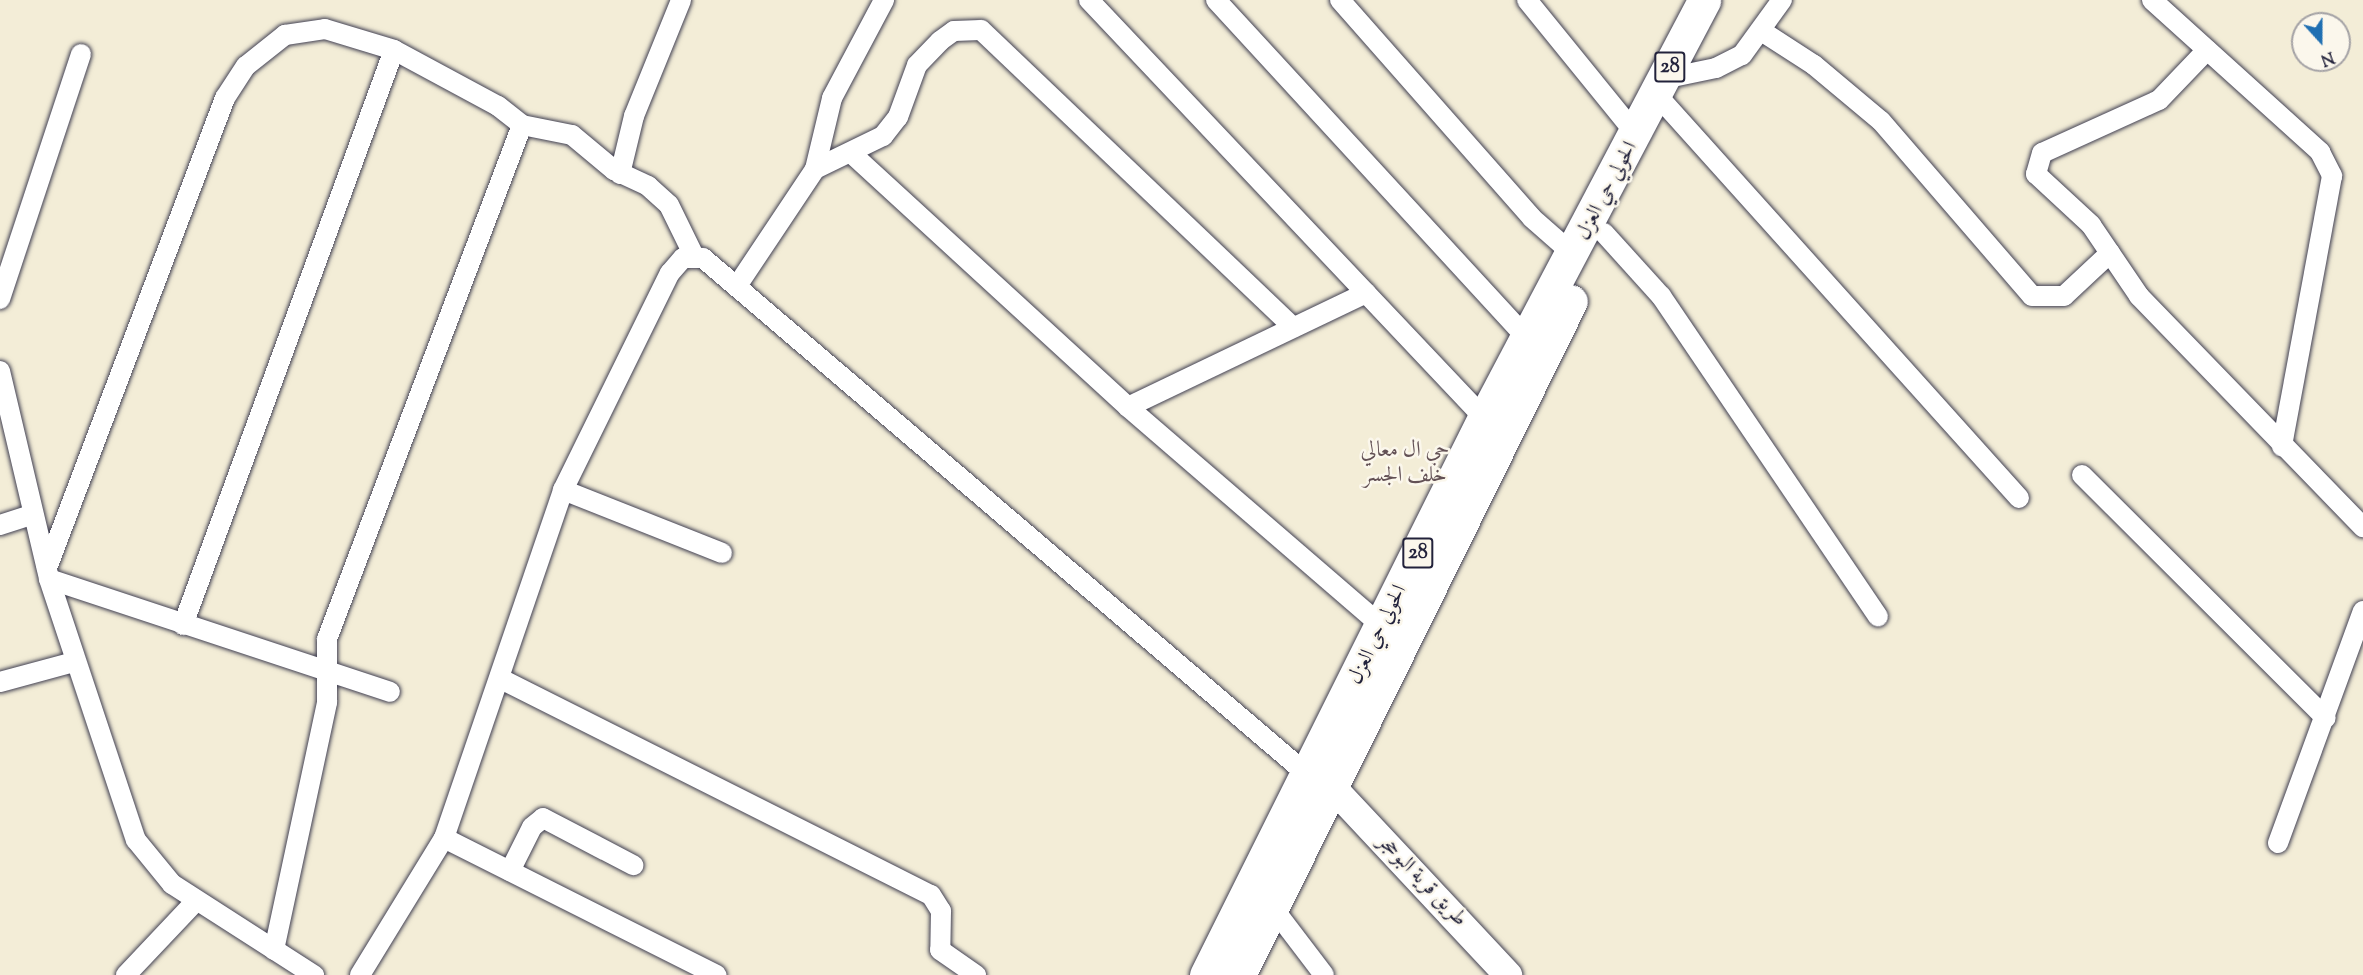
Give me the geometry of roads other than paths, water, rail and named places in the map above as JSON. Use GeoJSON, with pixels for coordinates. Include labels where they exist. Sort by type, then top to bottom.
{"type":"FeatureCollection","features":[{"type":"Feature","properties":{"kind":"highway","name":"28"},"geometry":{"type":"LineString","coordinates":[[1635,133],[1704,0]]}},
{"type":"Feature","properties":{"kind":"highway","name":"الحولي حي العزل"},"geometry":{"type":"LineString","coordinates":[[1239,975],[1273,908],[1382,626],[1484,418],[1573,254],[1635,133]]}},
{"type":"Feature","properties":{"kind":"highway","name":"الحولي حي العزل"},"geometry":{"type":"LineString","coordinates":[[1206,975],[1321,783],[1604,233],[1633,162],[1635,133]]}},
{"type":"Feature","properties":{"kind":"street"},"geometry":{"type":"LineString","coordinates":[[620,174],[634,116],[681,0]]}},
{"type":"Feature","properties":{"kind":"street"},"geometry":{"type":"LineString","coordinates":[[737,286],[815,169],[832,98],[884,0]]}},
{"type":"Feature","properties":{"kind":"street"},"geometry":{"type":"LineString","coordinates":[[1089,0],[1484,418]]}},
{"type":"Feature","properties":{"kind":"street"},"geometry":{"type":"LineString","coordinates":[[1216,0],[1527,338]]}},
{"type":"Feature","properties":{"kind":"street"},"geometry":{"type":"LineString","coordinates":[[1340,0],[1526,212],[1573,254]]}},
{"type":"Feature","properties":{"kind":"street"},"geometry":{"type":"LineString","coordinates":[[1527,0],[1635,133]]}},
{"type":"Feature","properties":{"kind":"street"},"geometry":{"type":"LineString","coordinates":[[1782,0],[1763,32],[1730,62],[1659,86],[2019,498]]}},
{"type":"Feature","properties":{"kind":"street"},"geometry":{"type":"LineString","coordinates":[[2152,0],[2319,152],[2332,176],[2282,446]]}},
{"type":"Feature","properties":{"kind":"street"},"geometry":{"type":"LineString","coordinates":[[48,574],[235,81],[266,45],[295,31],[325,29],[394,51],[498,106],[522,125],[565,131],[620,174],[648,186],[669,205],[694,256],[737,286],[1321,783]]}},
{"type":"Feature","properties":{"kind":"street"},"geometry":{"type":"LineString","coordinates":[[815,169],[851,153],[891,127],[910,78],[927,52],[954,31],[981,30],[1293,327]]}},
{"type":"Feature","properties":{"kind":"street"},"geometry":{"type":"LineString","coordinates":[[1763,32],[1814,64],[1881,122],[2032,296],[2064,296],[2110,253]]}},
{"type":"Feature","properties":{"kind":"street"},"geometry":{"type":"LineString","coordinates":[[2207,50],[2159,100],[2038,157],[2039,179],[2091,225],[2131,287],[2282,446],[2363,527]]}},
{"type":"Feature","properties":{"kind":"street"},"geometry":{"type":"LineString","coordinates":[[183,625],[394,51]]}},
{"type":"Feature","properties":{"kind":"street"},"geometry":{"type":"LineString","coordinates":[[0,299],[81,54]]}},
{"type":"Feature","properties":{"kind":"street"},"geometry":{"type":"LineString","coordinates":[[274,950],[327,702],[327,639],[522,125]]}},
{"type":"Feature","properties":{"kind":"street"},"geometry":{"type":"LineString","coordinates":[[851,153],[1128,407],[1382,626]]}},
{"type":"Feature","properties":{"kind":"street"},"geometry":{"type":"LineString","coordinates":[[1604,233],[1661,296],[1878,616]]}},
{"type":"Feature","properties":{"kind":"street"},"geometry":{"type":"LineString","coordinates":[[360,975],[444,838],[501,679],[562,490],[670,273],[683,258],[694,256]]}},
{"type":"Feature","properties":{"kind":"street"},"geometry":{"type":"LineString","coordinates":[[1128,407],[1366,293]]}},
{"type":"Feature","properties":{"kind":"street"},"geometry":{"type":"LineString","coordinates":[[0,371],[48,574],[74,662],[136,840],[152,864],[196,901],[314,975]]}},
{"type":"Feature","properties":{"kind":"street"},"geometry":{"type":"LineString","coordinates":[[2082,475],[2326,718]]}},
{"type":"Feature","properties":{"kind":"street"},"geometry":{"type":"LineString","coordinates":[[562,490],[722,553]]}},
{"type":"Feature","properties":{"kind":"street"},"geometry":{"type":"LineString","coordinates":[[0,525],[33,514]]}},
{"type":"Feature","properties":{"kind":"street"},"geometry":{"type":"LineString","coordinates":[[48,574],[183,625],[326,669],[390,692]]}},
{"type":"Feature","properties":{"kind":"street"},"geometry":{"type":"LineString","coordinates":[[2278,843],[2326,718],[2363,611]]}},
{"type":"Feature","properties":{"kind":"street"},"geometry":{"type":"LineString","coordinates":[[0,682],[74,662]]}},
{"type":"Feature","properties":{"kind":"street"},"geometry":{"type":"LineString","coordinates":[[501,679],[931,895],[941,911],[940,950],[976,975]]}},
{"type":"Feature","properties":{"kind":"street","name":"طريق قرية البوحجر"},"geometry":{"type":"LineString","coordinates":[[1321,783],[1508,975]]}},
{"type":"Feature","properties":{"kind":"street"},"geometry":{"type":"LineString","coordinates":[[510,871],[532,827],[543,818],[633,865]]}},
{"type":"Feature","properties":{"kind":"street"},"geometry":{"type":"LineString","coordinates":[[444,838],[716,975]]}},
{"type":"Feature","properties":{"kind":"street"},"geometry":{"type":"LineString","coordinates":[[126,975],[196,901]]}},
{"type":"Feature","properties":{"kind":"street"},"geometry":{"type":"LineString","coordinates":[[1273,908],[1324,975]]}},
{"type":"Feature","properties":{"kind":"district","name":"حي ال معالي خلف الجسر"},"geometry":{"type":"Point","coordinates":[1405,464]}}]}
